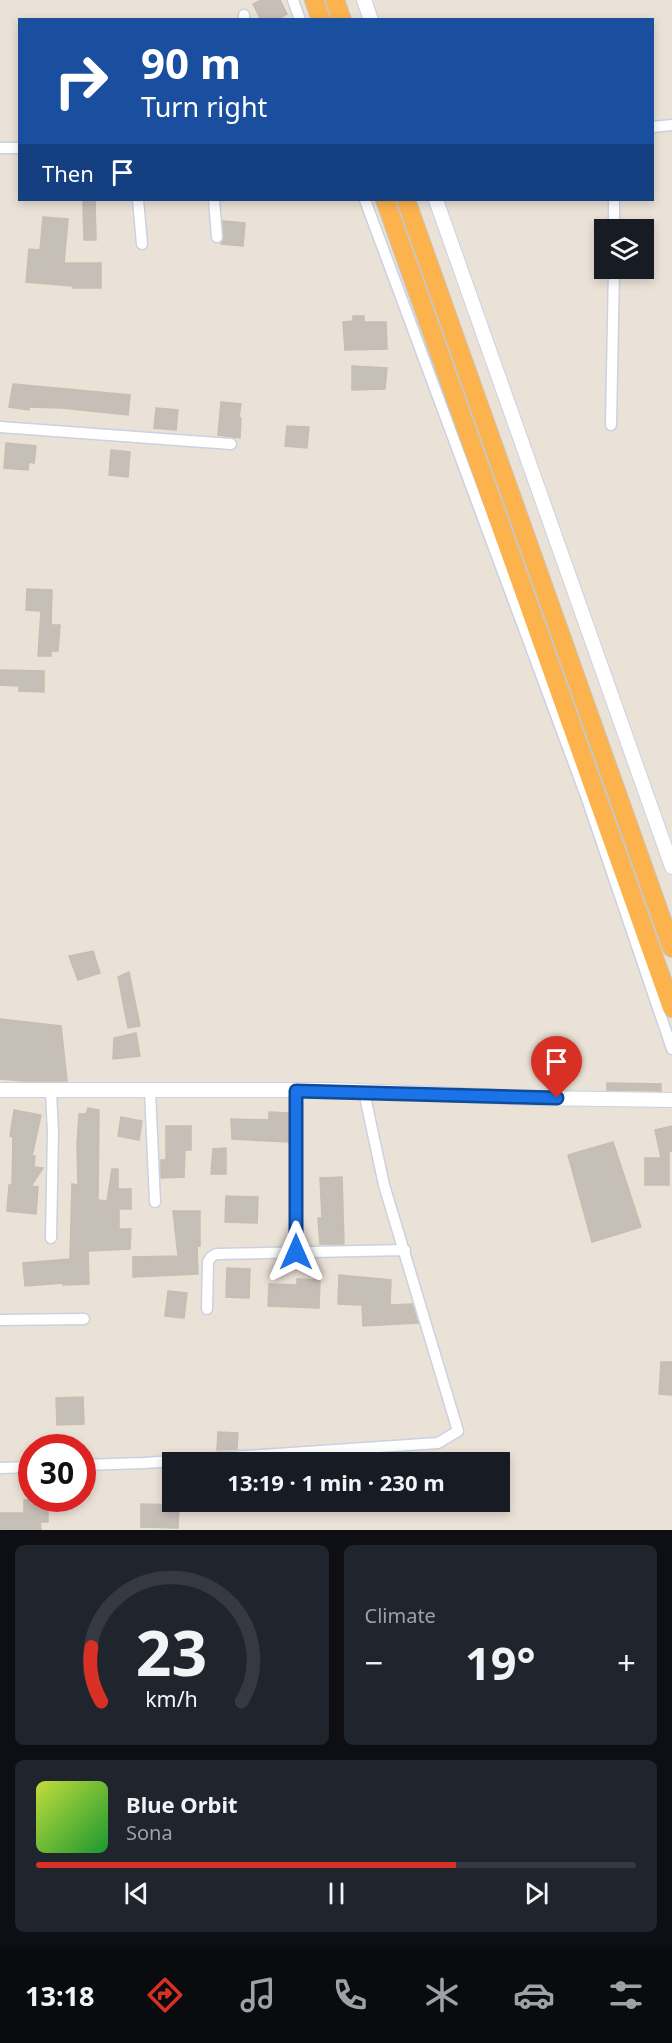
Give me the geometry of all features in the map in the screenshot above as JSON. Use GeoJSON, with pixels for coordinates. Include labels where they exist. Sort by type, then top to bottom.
{"type":"FeatureCollection","features":[{"type":"Feature","properties":{"kind":"highway"},"geometry":{"type":"LineString","coordinates":[[314,0],[320,18]]}},
{"type":"Feature","properties":{"kind":"highway"},"geometry":{"type":"LineString","coordinates":[[335,0],[341,18]]}},
{"type":"Feature","properties":{"kind":"highway"},"geometry":{"type":"LineString","coordinates":[[385,201],[672,1008]]}},
{"type":"Feature","properties":{"kind":"highway"},"geometry":{"type":"LineString","coordinates":[[406,201],[672,948]]}},
{"type":"Feature","properties":{"kind":"street"},"geometry":{"type":"LineString","coordinates":[[293,0],[299,18]]}},
{"type":"Feature","properties":{"kind":"street"},"geometry":{"type":"LineString","coordinates":[[364,0],[370,18]]}},
{"type":"Feature","properties":{"kind":"street"},"geometry":{"type":"LineString","coordinates":[[654,127],[672,125]]}},
{"type":"Feature","properties":{"kind":"street"},"geometry":{"type":"LineString","coordinates":[[0,148],[18,148]]}},
{"type":"Feature","properties":{"kind":"street"},"geometry":{"type":"LineString","coordinates":[[138,201],[142,244]]}},
{"type":"Feature","properties":{"kind":"street"},"geometry":{"type":"LineString","coordinates":[[214,201],[216,237]]}},
{"type":"Feature","properties":{"kind":"street"},"geometry":{"type":"LineString","coordinates":[[364,201],[586,796],[672,1049]]}},
{"type":"Feature","properties":{"kind":"street"},"geometry":{"type":"LineString","coordinates":[[436,201],[672,867]]}},
{"type":"Feature","properties":{"kind":"street"},"geometry":{"type":"LineString","coordinates":[[614,201],[614,219]]}},
{"type":"Feature","properties":{"kind":"street"},"geometry":{"type":"LineString","coordinates":[[611,425],[614,279]]}},
{"type":"Feature","properties":{"kind":"street"},"geometry":{"type":"LineString","coordinates":[[0,427],[231,444]]}},
{"type":"Feature","properties":{"kind":"street"},"geometry":{"type":"LineString","coordinates":[[0,1090],[364,1092],[672,1100]]}},
{"type":"Feature","properties":{"kind":"street"},"geometry":{"type":"LineString","coordinates":[[150,1091],[154,1202]]}},
{"type":"Feature","properties":{"kind":"street"},"geometry":{"type":"LineString","coordinates":[[296,1091],[296,1252]]}},
{"type":"Feature","properties":{"kind":"street"},"geometry":{"type":"LineString","coordinates":[[51,1092],[53,1132],[51,1238]]}},
{"type":"Feature","properties":{"kind":"street"},"geometry":{"type":"LineString","coordinates":[[96,1465],[438,1443],[458,1431],[384,1185],[364,1092]]}},
{"type":"Feature","properties":{"kind":"street"},"geometry":{"type":"LineString","coordinates":[[207,1309],[208,1262],[216,1254],[405,1250]]}},
{"type":"Feature","properties":{"kind":"street"},"geometry":{"type":"LineString","coordinates":[[0,1320],[84,1319]]}},
{"type":"Feature","properties":{"kind":"street"},"geometry":{"type":"LineString","coordinates":[[0,1468],[18,1467]]}},
{"type":"Feature","properties":{"kind":"building"},"geometry":{"type":"Polygon","coordinates":[[[261,0],[280,0],[287,14],[280,18],[260,18],[253,4],[261,0]]]}},
{"type":"Feature","properties":{"kind":"building"},"geometry":{"type":"Polygon","coordinates":[[[83,201],[95,201],[96,240],[84,240],[83,201]]]}},
{"type":"Feature","properties":{"kind":"building"},"geometry":{"type":"Polygon","coordinates":[[[43,217],[68,219],[64,263],[101,263],[101,288],[73,288],[73,286],[26,282],[29,249],[40,250],[43,217]]]}},
{"type":"Feature","properties":{"kind":"building"},"geometry":{"type":"Polygon","coordinates":[[[223,221],[245,223],[243,246],[221,244],[224,237],[223,221]]]}},
{"type":"Feature","properties":{"kind":"building"},"geometry":{"type":"Polygon","coordinates":[[[353,316],[364,316],[364,322],[386,322],[387,349],[345,350],[343,322],[353,321],[353,316]]]}},
{"type":"Feature","properties":{"kind":"building"},"geometry":{"type":"Polygon","coordinates":[[[352,366],[387,368],[385,389],[352,390],[352,366]]]}},
{"type":"Feature","properties":{"kind":"building"},"geometry":{"type":"Polygon","coordinates":[[[13,384],[130,395],[128,415],[62,408],[29,407],[29,410],[9,407],[13,384]]]}},
{"type":"Feature","properties":{"kind":"building"},"geometry":{"type":"Polygon","coordinates":[[[221,402],[241,404],[240,438],[218,435],[221,402]]]}},
{"type":"Feature","properties":{"kind":"building"},"geometry":{"type":"Polygon","coordinates":[[[156,408],[178,410],[176,430],[154,428],[156,408]]]}},
{"type":"Feature","properties":{"kind":"building"},"geometry":{"type":"Polygon","coordinates":[[[287,426],[309,427],[307,448],[285,446],[287,426]]]}},
{"type":"Feature","properties":{"kind":"building"},"geometry":{"type":"Polygon","coordinates":[[[6,443],[36,446],[34,463],[29,462],[28,470],[4,468],[6,443]]]}},
{"type":"Feature","properties":{"kind":"building"},"geometry":{"type":"Polygon","coordinates":[[[111,450],[130,452],[128,477],[109,475],[111,450]]]}},
{"type":"Feature","properties":{"kind":"building"},"geometry":{"type":"Polygon","coordinates":[[[27,589],[52,590],[51,625],[60,625],[58,651],[51,651],[51,656],[38,656],[41,611],[26,610],[27,589]]]}},
{"type":"Feature","properties":{"kind":"building"},"geometry":{"type":"Polygon","coordinates":[[[0,670],[44,671],[44,692],[19,691],[19,686],[0,685],[0,670]]]}},
{"type":"Feature","properties":{"kind":"building"},"geometry":{"type":"Polygon","coordinates":[[[93,951],[100,973],[78,980],[69,956],[93,951]]]}},
{"type":"Feature","properties":{"kind":"building"},"geometry":{"type":"Polygon","coordinates":[[[129,972],[140,1026],[128,1028],[118,977],[129,972]]]}},
{"type":"Feature","properties":{"kind":"building"},"geometry":{"type":"Polygon","coordinates":[[[0,1019],[61,1026],[67,1081],[0,1079],[0,1019]]]}},
{"type":"Feature","properties":{"kind":"building"},"geometry":{"type":"Polygon","coordinates":[[[136,1033],[140,1056],[113,1059],[114,1038],[136,1033]]]}},
{"type":"Feature","properties":{"kind":"building"},"geometry":{"type":"Polygon","coordinates":[[[607,1083],[661,1084],[661,1091],[607,1090],[607,1083]]]}},
{"type":"Feature","properties":{"kind":"building"},"geometry":{"type":"Polygon","coordinates":[[[88,1108],[99,1110],[98,1200],[107,1201],[112,1169],[118,1169],[118,1189],[131,1189],[131,1209],[119,1209],[119,1229],[131,1229],[130,1249],[88,1251],[89,1284],[63,1285],[63,1283],[25,1286],[23,1263],[70,1259],[72,1184],[78,1185],[79,1114],[86,1114],[88,1108]]]}},
{"type":"Feature","properties":{"kind":"building"},"geometry":{"type":"Polygon","coordinates":[[[14,1110],[41,1115],[32,1156],[35,1156],[34,1167],[43,1168],[31,1186],[38,1187],[36,1214],[7,1211],[9,1185],[12,1185],[13,1137],[10,1136],[14,1110]]]}},
{"type":"Feature","properties":{"kind":"building"},"geometry":{"type":"Polygon","coordinates":[[[269,1112],[288,1113],[288,1142],[232,1139],[231,1119],[269,1120],[269,1112]]]}},
{"type":"Feature","properties":{"kind":"building"},"geometry":{"type":"Polygon","coordinates":[[[121,1117],[142,1121],[139,1140],[118,1136],[121,1117]]]}},
{"type":"Feature","properties":{"kind":"building"},"geometry":{"type":"Polygon","coordinates":[[[166,1126],[191,1126],[191,1150],[185,1150],[184,1177],[161,1178],[161,1160],[166,1160],[166,1126]]]}},
{"type":"Feature","properties":{"kind":"building"},"geometry":{"type":"Polygon","coordinates":[[[672,1126],[669,1185],[645,1185],[645,1158],[661,1158],[655,1130],[672,1126]]]}},
{"type":"Feature","properties":{"kind":"building"},"geometry":{"type":"Polygon","coordinates":[[[613,1142],[641,1227],[592,1242],[568,1155],[613,1142]]]}},
{"type":"Feature","properties":{"kind":"building"},"geometry":{"type":"Polygon","coordinates":[[[226,1148],[226,1174],[211,1174],[213,1149],[226,1148]]]}},
{"type":"Feature","properties":{"kind":"building"},"geometry":{"type":"Polygon","coordinates":[[[342,1177],[344,1244],[320,1244],[318,1218],[322,1218],[320,1178],[342,1177]]]}},
{"type":"Feature","properties":{"kind":"building"},"geometry":{"type":"Polygon","coordinates":[[[226,1196],[258,1197],[257,1223],[225,1222],[226,1196]]]}},
{"type":"Feature","properties":{"kind":"building"},"geometry":{"type":"Polygon","coordinates":[[[173,1211],[200,1211],[200,1246],[197,1246],[198,1274],[133,1277],[133,1257],[178,1256],[173,1211]]]}},
{"type":"Feature","properties":{"kind":"building"},"geometry":{"type":"Polygon","coordinates":[[[227,1268],[250,1269],[249,1298],[226,1297],[227,1268]]]}},
{"type":"Feature","properties":{"kind":"building"},"geometry":{"type":"Polygon","coordinates":[[[339,1275],[391,1280],[390,1305],[412,1304],[418,1323],[363,1326],[362,1305],[338,1304],[339,1275]]]}},
{"type":"Feature","properties":{"kind":"building"},"geometry":{"type":"Polygon","coordinates":[[[297,1279],[320,1280],[319,1308],[268,1306],[269,1284],[297,1285],[297,1279]]]}},
{"type":"Feature","properties":{"kind":"building"},"geometry":{"type":"Polygon","coordinates":[[[168,1291],[187,1293],[184,1318],[165,1316],[168,1291]]]}},
{"type":"Feature","properties":{"kind":"building"},"geometry":{"type":"Polygon","coordinates":[[[661,1362],[672,1362],[672,1395],[659,1394],[661,1362]]]}},
{"type":"Feature","properties":{"kind":"building"},"geometry":{"type":"Polygon","coordinates":[[[83,1397],[84,1424],[57,1425],[56,1398],[83,1397]]]}},
{"type":"Feature","properties":{"kind":"building"},"geometry":{"type":"Polygon","coordinates":[[[218,1432],[238,1433],[237,1449],[217,1450],[218,1432]]]}},
{"type":"Feature","properties":{"kind":"building"},"geometry":{"type":"Polygon","coordinates":[[[141,1504],[162,1505],[162,1512],[179,1512],[178,1528],[141,1527],[141,1504]]]}},
{"type":"Feature","properties":{"kind":"building"},"geometry":{"type":"Polygon","coordinates":[[[48,1512],[48,1522],[40,1522],[41,1530],[0,1530],[0,1513],[48,1512]]]}},
{"type":"Feature","properties":{"kind":"route"},"geometry":{"type":"LineString","coordinates":[[296,1252],[296,1091],[333,1090],[557,1098]]}}]}
